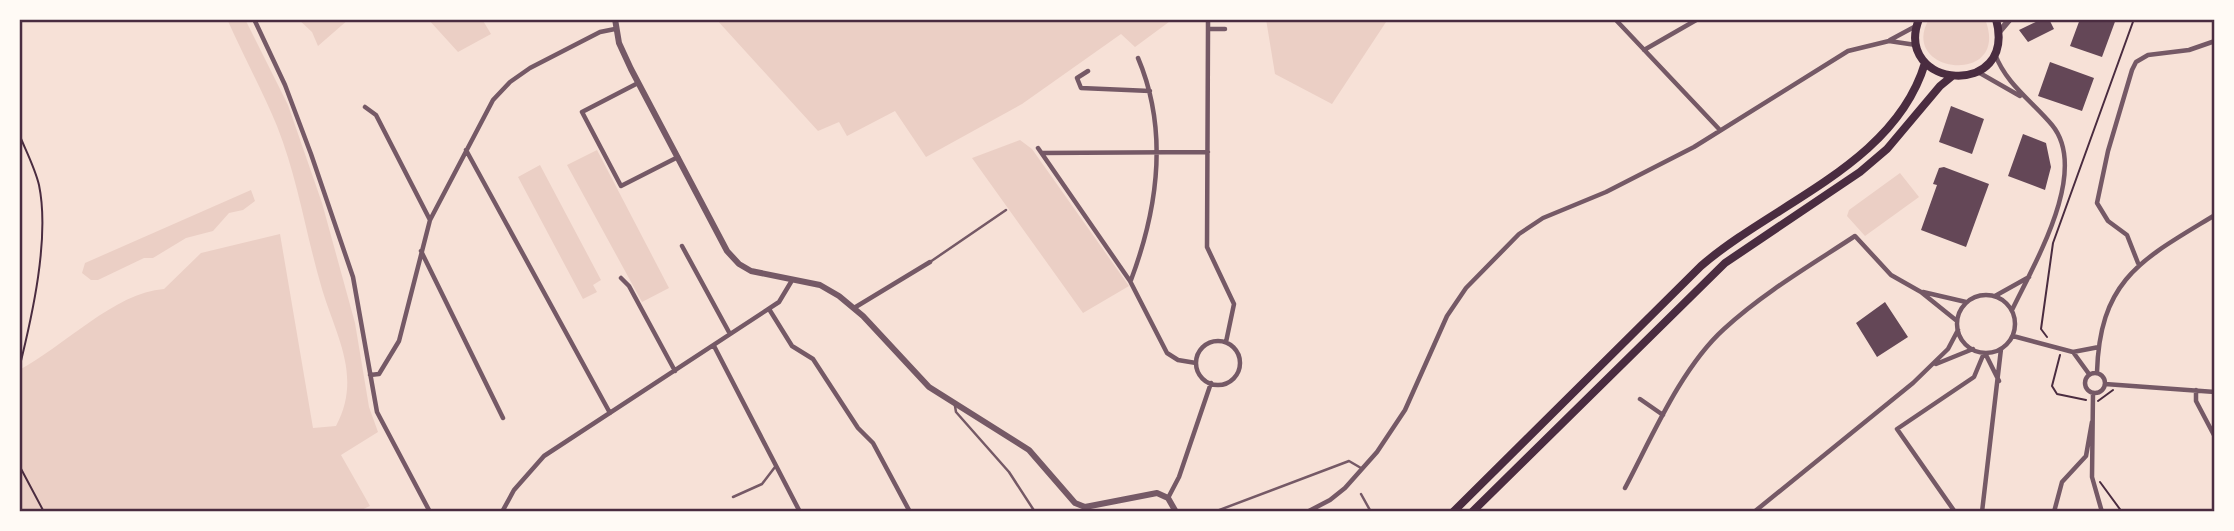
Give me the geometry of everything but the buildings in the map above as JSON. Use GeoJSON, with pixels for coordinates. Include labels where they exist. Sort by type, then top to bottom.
{"type":"FeatureCollection","features":[{"type":"Feature","properties":{"kind":"main road"},"geometry":{"type":"LineString","coordinates":[[1472,512],[1725,263],[1860,172],[1887,149],[1940,86],[1951,77],[1978,72],[1995,54],[1999,33],[1996,19]]}},
{"type":"Feature","properties":{"kind":"main road"},"geometry":{"type":"LineString","coordinates":[[1917,22],[1916,45],[1925,63],[1951,77]]}},
{"type":"Feature","properties":{"kind":"main road"},"geometry":{"type":"LineString","coordinates":[[1453,512],[1701,266],[1735,239],[1844,166],[1882,134],[1912,99],[1925,63]]}},
{"type":"Feature","properties":{"kind":"street"},"geometry":{"type":"LineString","coordinates":[[254,19],[294,108],[353,277],[381,422],[430,512]]}},
{"type":"Feature","properties":{"kind":"street"},"geometry":{"type":"LineString","coordinates":[[615,19],[615,29],[638,83],[727,251],[738,264],[763,276],[820,285],[854,308],[929,387],[1015,439],[1046,467],[1069,497],[1085,509],[1145,494],[1157,494],[1168,498],[1176,512]]}},
{"type":"Feature","properties":{"kind":"street"},"geometry":{"type":"LineString","coordinates":[[1208,19],[1207,247],[1234,304],[1226,342]]}},
{"type":"Feature","properties":{"kind":"street"},"geometry":{"type":"LineString","coordinates":[[1615,19],[1719,129]]}},
{"type":"Feature","properties":{"kind":"street"},"geometry":{"type":"LineString","coordinates":[[1644,50],[1698,19]]}},
{"type":"Feature","properties":{"kind":"street"},"geometry":{"type":"LineString","coordinates":[[1999,33],[2010,19]]}},
{"type":"Feature","properties":{"kind":"street"},"geometry":{"type":"LineString","coordinates":[[1307,512],[1330,500],[1362,468],[1405,410],[1447,316],[1466,288],[1519,234],[1543,218],[1606,192],[1666,162],[1719,129],[1751,114],[1848,51],[1889,41],[1917,22]]}},
{"type":"Feature","properties":{"kind":"street"},"geometry":{"type":"LineString","coordinates":[[370,375],[379,374],[399,341],[430,220],[493,100],[510,82],[600,32],[615,29]]}},
{"type":"Feature","properties":{"kind":"street"},"geometry":{"type":"LineString","coordinates":[[1208,29],[1225,29]]}},
{"type":"Feature","properties":{"kind":"street"},"geometry":{"type":"LineString","coordinates":[[1889,41],[1916,45]]}},
{"type":"Feature","properties":{"kind":"street"},"geometry":{"type":"LineString","coordinates":[[2138,263],[2127,235],[2108,221],[2097,203],[2108,150],[2132,70],[2136,62],[2148,55],[2189,50],[2215,41]]}},
{"type":"Feature","properties":{"kind":"street"},"geometry":{"type":"LineString","coordinates":[[1995,54],[1999,66],[2058,134],[2067,163],[2059,197],[2029,277],[2012,310],[2015,326],[2013,336],[2001,349],[1984,353],[1973,349],[1958,330],[1957,321],[1967,302],[1980,295],[1995,296],[2029,277]]}},
{"type":"Feature","properties":{"kind":"street"},"geometry":{"type":"LineString","coordinates":[[1130,281],[1148,226],[1158,153],[1150,91],[1138,58]]}},
{"type":"Feature","properties":{"kind":"street"},"geometry":{"type":"LineString","coordinates":[[1088,71],[1077,78],[1081,88],[1150,91]]}},
{"type":"Feature","properties":{"kind":"street"},"geometry":{"type":"LineString","coordinates":[[1978,72],[2025,99]]}},
{"type":"Feature","properties":{"kind":"street"},"geometry":{"type":"LineString","coordinates":[[638,83],[582,112],[621,186],[678,157]]}},
{"type":"Feature","properties":{"kind":"street"},"geometry":{"type":"LineString","coordinates":[[365,107],[376,115],[430,220]]}},
{"type":"Feature","properties":{"kind":"street"},"geometry":{"type":"LineString","coordinates":[[1038,148],[1130,281],[1167,353],[1178,360],[1196,363]]}},
{"type":"Feature","properties":{"kind":"street"},"geometry":{"type":"LineString","coordinates":[[466,149],[610,413]]}},
{"type":"Feature","properties":{"kind":"street"},"geometry":{"type":"LineString","coordinates":[[1042,153],[1208,152]]}},
{"type":"Feature","properties":{"kind":"street"},"geometry":{"type":"LineString","coordinates":[[2097,372],[2100,347],[2111,305],[2120,286],[2138,263],[2215,215]]}},
{"type":"Feature","properties":{"kind":"street"},"geometry":{"type":"LineString","coordinates":[[1625,488],[1663,415],[1702,354],[1723,330],[1771,292],[1855,236],[1891,275],[1921,292],[1957,321]]}},
{"type":"Feature","properties":{"kind":"street"},"geometry":{"type":"LineString","coordinates":[[682,246],[730,334]]}},
{"type":"Feature","properties":{"kind":"street"},"geometry":{"type":"LineString","coordinates":[[421,250],[503,418]]}},
{"type":"Feature","properties":{"kind":"street"},"geometry":{"type":"LineString","coordinates":[[854,308],[930,262]]}},
{"type":"Feature","properties":{"kind":"street"},"geometry":{"type":"LineString","coordinates":[[621,278],[629,286],[676,371]]}},
{"type":"Feature","properties":{"kind":"street"},"geometry":{"type":"LineString","coordinates":[[502,512],[514,490],[544,456],[769,309],[786,295],[791,282]]}},
{"type":"Feature","properties":{"kind":"street"},"geometry":{"type":"LineString","coordinates":[[1921,292],[1967,302]]}},
{"type":"Feature","properties":{"kind":"street"},"geometry":{"type":"LineString","coordinates":[[1995,296],[2012,310]]}},
{"type":"Feature","properties":{"kind":"street"},"geometry":{"type":"LineString","coordinates":[[769,309],[792,345],[813,359],[858,428],[873,443],[910,512]]}},
{"type":"Feature","properties":{"kind":"street"},"geometry":{"type":"LineString","coordinates":[[1754,512],[1932,366],[1948,349],[1958,330]]}},
{"type":"Feature","properties":{"kind":"street"},"geometry":{"type":"LineString","coordinates":[[2013,336],[2060,346],[2073,352],[2089,374]]}},
{"type":"Feature","properties":{"kind":"street"},"geometry":{"type":"LineString","coordinates":[[1214,341],[1226,342],[1237,352],[1240,367],[1232,380],[1218,385],[1201,377],[1196,363],[1203,346],[1214,341]]}},
{"type":"Feature","properties":{"kind":"street"},"geometry":{"type":"LineString","coordinates":[[714,346],[800,512]]}},
{"type":"Feature","properties":{"kind":"street"},"geometry":{"type":"LineString","coordinates":[[2073,352],[2100,347]]}},
{"type":"Feature","properties":{"kind":"street"},"geometry":{"type":"LineString","coordinates":[[1932,366],[1973,349]]}},
{"type":"Feature","properties":{"kind":"street"},"geometry":{"type":"LineString","coordinates":[[1982,512],[2000,382],[2001,349]]}},
{"type":"Feature","properties":{"kind":"street"},"geometry":{"type":"LineString","coordinates":[[1984,353],[2000,382]]}},
{"type":"Feature","properties":{"kind":"street"},"geometry":{"type":"LineString","coordinates":[[1955,512],[1897,429],[1974,377],[1984,353]]}},
{"type":"Feature","properties":{"kind":"street"},"geometry":{"type":"LineString","coordinates":[[2089,374],[2097,372],[2102,375],[2105,384],[2102,390],[2093,393]]}},
{"type":"Feature","properties":{"kind":"street"},"geometry":{"type":"LineString","coordinates":[[2054,512],[2062,482],[2086,456],[2096,401],[2093,393],[2085,387],[2089,374]]}},
{"type":"Feature","properties":{"kind":"street"},"geometry":{"type":"LineString","coordinates":[[1168,498],[1179,477],[1211,383]]}},
{"type":"Feature","properties":{"kind":"street"},"geometry":{"type":"LineString","coordinates":[[2105,384],[2215,392]]}},
{"type":"Feature","properties":{"kind":"street"},"geometry":{"type":"LineString","coordinates":[[2196,390],[2196,401],[2215,436]]}},
{"type":"Feature","properties":{"kind":"street"},"geometry":{"type":"LineString","coordinates":[[1640,399],[1663,415]]}},
{"type":"Feature","properties":{"kind":"street"},"geometry":{"type":"LineString","coordinates":[[2093,418],[2092,477],[2102,512]]}},
{"type":"Feature","properties":{"kind":"lane"},"geometry":{"type":"LineString","coordinates":[[930,262],[1006,210]]}},
{"type":"Feature","properties":{"kind":"lane"},"geometry":{"type":"LineString","coordinates":[[954,403],[956,412],[1009,472],[1035,512]]}},
{"type":"Feature","properties":{"kind":"lane"},"geometry":{"type":"LineString","coordinates":[[1214,512],[1349,461],[1362,468]]}},
{"type":"Feature","properties":{"kind":"lane"},"geometry":{"type":"LineString","coordinates":[[733,497],[762,484],[776,464]]}},
{"type":"Feature","properties":{"kind":"lane"},"geometry":{"type":"LineString","coordinates":[[1361,494],[1371,512]]}},
{"type":"Feature","properties":{"kind":"path"},"geometry":{"type":"LineString","coordinates":[[2048,339],[2040,329],[2053,243],[2134,19]]}},
{"type":"Feature","properties":{"kind":"path"},"geometry":{"type":"LineString","coordinates":[[19,134],[39,186],[40,223],[39,269],[19,369]]}},
{"type":"Feature","properties":{"kind":"path"},"geometry":{"type":"LineString","coordinates":[[2060,346],[2052,386],[2057,394],[2096,401]]}},
{"type":"Feature","properties":{"kind":"path"},"geometry":{"type":"LineString","coordinates":[[19,465],[44,512]]}},
{"type":"Feature","properties":{"kind":"path"},"geometry":{"type":"LineString","coordinates":[[2099,480],[2122,512]]}},
{"type":"Feature","properties":{"kind":"shaded area"},"geometry":{"type":"Polygon","coordinates":[[[227,19],[245,19],[288,105],[322,203],[355,323],[369,407],[378,432],[341,455],[370,506],[357,512],[19,512],[19,370],[108,310],[145,292],[164,289],[201,253],[280,234],[313,428],[336,426],[347,391],[347,374],[340,341],[322,289],[284,146],[227,19]]]}},
{"type":"Feature","properties":{"kind":"shaded area"},"geometry":{"type":"Polygon","coordinates":[[[298,19],[349,19],[318,46],[312,32],[298,19]]]}},
{"type":"Feature","properties":{"kind":"shaded area"},"geometry":{"type":"Polygon","coordinates":[[[428,19],[482,19],[491,34],[458,52],[428,19]]]}},
{"type":"Feature","properties":{"kind":"shaded area"},"geometry":{"type":"Polygon","coordinates":[[[716,19],[1173,19],[1135,47],[1121,34],[1022,104],[926,157],[895,111],[847,136],[839,122],[818,131],[716,19]]]}},
{"type":"Feature","properties":{"kind":"shaded area"},"geometry":{"type":"Polygon","coordinates":[[[1266,19],[1388,19],[1332,104],[1275,74],[1266,19]]]}},
{"type":"Feature","properties":{"kind":"shaded area"},"geometry":{"type":"Polygon","coordinates":[[[1929,19],[1985,19],[1989,41],[1983,55],[1971,63],[1955,65],[1940,61],[1928,52],[1923,38],[1929,19]]]}},
{"type":"Feature","properties":{"kind":"shaded area"},"geometry":{"type":"Polygon","coordinates":[[[1020,140],[1032,149],[1129,286],[1083,313],[972,158],[1020,140]]]}},
{"type":"Feature","properties":{"kind":"shaded area"},"geometry":{"type":"Polygon","coordinates":[[[597,150],[669,288],[642,302],[567,165],[597,150]]]}},
{"type":"Feature","properties":{"kind":"shaded area"},"geometry":{"type":"Polygon","coordinates":[[[540,165],[601,280],[593,285],[597,292],[583,299],[518,177],[540,165]]]}},
{"type":"Feature","properties":{"kind":"shaded area"},"geometry":{"type":"Polygon","coordinates":[[[1900,173],[1919,197],[1865,236],[1847,216],[1849,210],[1900,173]]]}},
{"type":"Feature","properties":{"kind":"shaded area"},"geometry":{"type":"Polygon","coordinates":[[[251,190],[255,201],[243,210],[229,213],[213,231],[186,238],[153,258],[144,258],[98,280],[91,280],[82,273],[85,263],[251,190]]]}}]}
